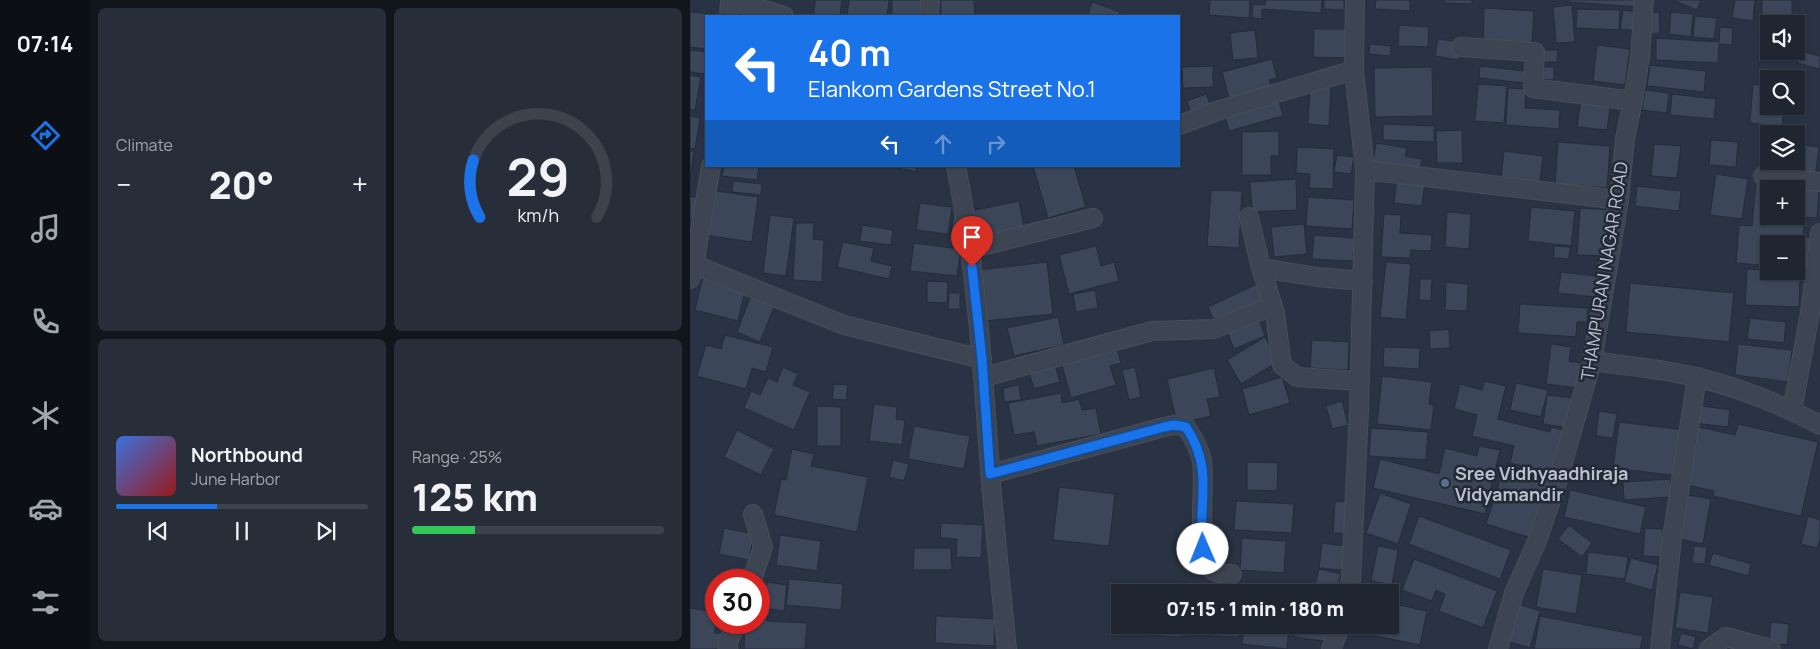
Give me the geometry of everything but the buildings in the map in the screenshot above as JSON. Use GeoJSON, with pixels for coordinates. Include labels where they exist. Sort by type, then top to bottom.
{"type":"FeatureCollection","features":[{"type":"Feature","properties":{"kind":"street"},"geometry":{"type":"LineString","coordinates":[[729,15],[731,0],[781,15]]}},
{"type":"Feature","properties":{"kind":"street"},"geometry":{"type":"LineString","coordinates":[[929,15],[930,0]]}},
{"type":"Feature","properties":{"kind":"street"},"geometry":{"type":"LineString","coordinates":[[1350,584],[1360,382],[1365,170],[1354,70],[1355,0]]}},
{"type":"Feature","properties":{"kind":"street","name":"THAMPURAN NAGAR ROAD"},"geometry":{"type":"LineString","coordinates":[[1498,649],[1514,592],[1537,541],[1558,480],[1592,361],[1619,200],[1624,140],[1640,57],[1644,0]]}},
{"type":"Feature","properties":{"kind":"street"},"geometry":{"type":"LineString","coordinates":[[1461,47],[1535,52],[1533,88],[1633,101]]}},
{"type":"Feature","properties":{"kind":"street"},"geometry":{"type":"LineString","coordinates":[[1180,125],[1217,111],[1354,70]]}},
{"type":"Feature","properties":{"kind":"street"},"geometry":{"type":"LineString","coordinates":[[711,167],[691,269],[844,325],[982,359]]}},
{"type":"Feature","properties":{"kind":"street"},"geometry":{"type":"LineString","coordinates":[[956,167],[970,249],[984,377],[990,474],[1007,649]]}},
{"type":"Feature","properties":{"kind":"street"},"geometry":{"type":"LineString","coordinates":[[1365,170],[1619,200]]}},
{"type":"Feature","properties":{"kind":"street"},"geometry":{"type":"LineString","coordinates":[[1764,176],[1820,182]]}},
{"type":"Feature","properties":{"kind":"street"},"geometry":{"type":"LineString","coordinates":[[1250,217],[1273,306],[1282,365],[1297,377],[1360,382]]}},
{"type":"Feature","properties":{"kind":"street"},"geometry":{"type":"LineString","coordinates":[[970,249],[1092,218]]}},
{"type":"Feature","properties":{"kind":"street"},"geometry":{"type":"LineString","coordinates":[[1792,411],[1810,312],[1820,233]]}},
{"type":"Feature","properties":{"kind":"street"},"geometry":{"type":"LineString","coordinates":[[1262,268],[1317,277],[1363,281]]}},
{"type":"Feature","properties":{"kind":"street"},"geometry":{"type":"LineString","coordinates":[[984,377],[1152,331],[1214,329],[1273,306]]}},
{"type":"Feature","properties":{"kind":"street"},"geometry":{"type":"LineString","coordinates":[[1592,361],[1697,377],[1729,386],[1792,411],[1820,426]]}},
{"type":"Feature","properties":{"kind":"street"},"geometry":{"type":"LineString","coordinates":[[1660,649],[1672,538],[1697,377]]}},
{"type":"Feature","properties":{"kind":"street"},"geometry":{"type":"LineString","coordinates":[[990,474],[1164,427],[1174,425],[1186,427],[1195,441],[1202,460],[1204,485],[1203,549],[1207,561],[1214,571],[1232,574]]}},
{"type":"Feature","properties":{"kind":"street"},"geometry":{"type":"LineString","coordinates":[[753,514],[763,547],[756,569]]}},
{"type":"Feature","properties":{"kind":"street"},"geometry":{"type":"LineString","coordinates":[[728,649],[731,634]]}},
{"type":"Feature","properties":{"kind":"street"},"geometry":{"type":"LineString","coordinates":[[1331,649],[1337,634]]}},
{"type":"Feature","properties":{"kind":"street"},"geometry":{"type":"LineString","coordinates":[[1709,649],[1726,637],[1771,649]]}},
{"type":"Feature","properties":{"kind":"place","name":"Sree Vidhyaadhiraja Vidyamandir"},"geometry":{"type":"Point","coordinates":[1445,483]}},
{"type":"Feature","properties":{"kind":"route"},"geometry":{"type":"LineString","coordinates":[[972,267],[982,359],[990,474],[1164,427],[1174,425],[1186,427],[1195,441],[1202,460],[1204,485],[1203,549]]}}]}
